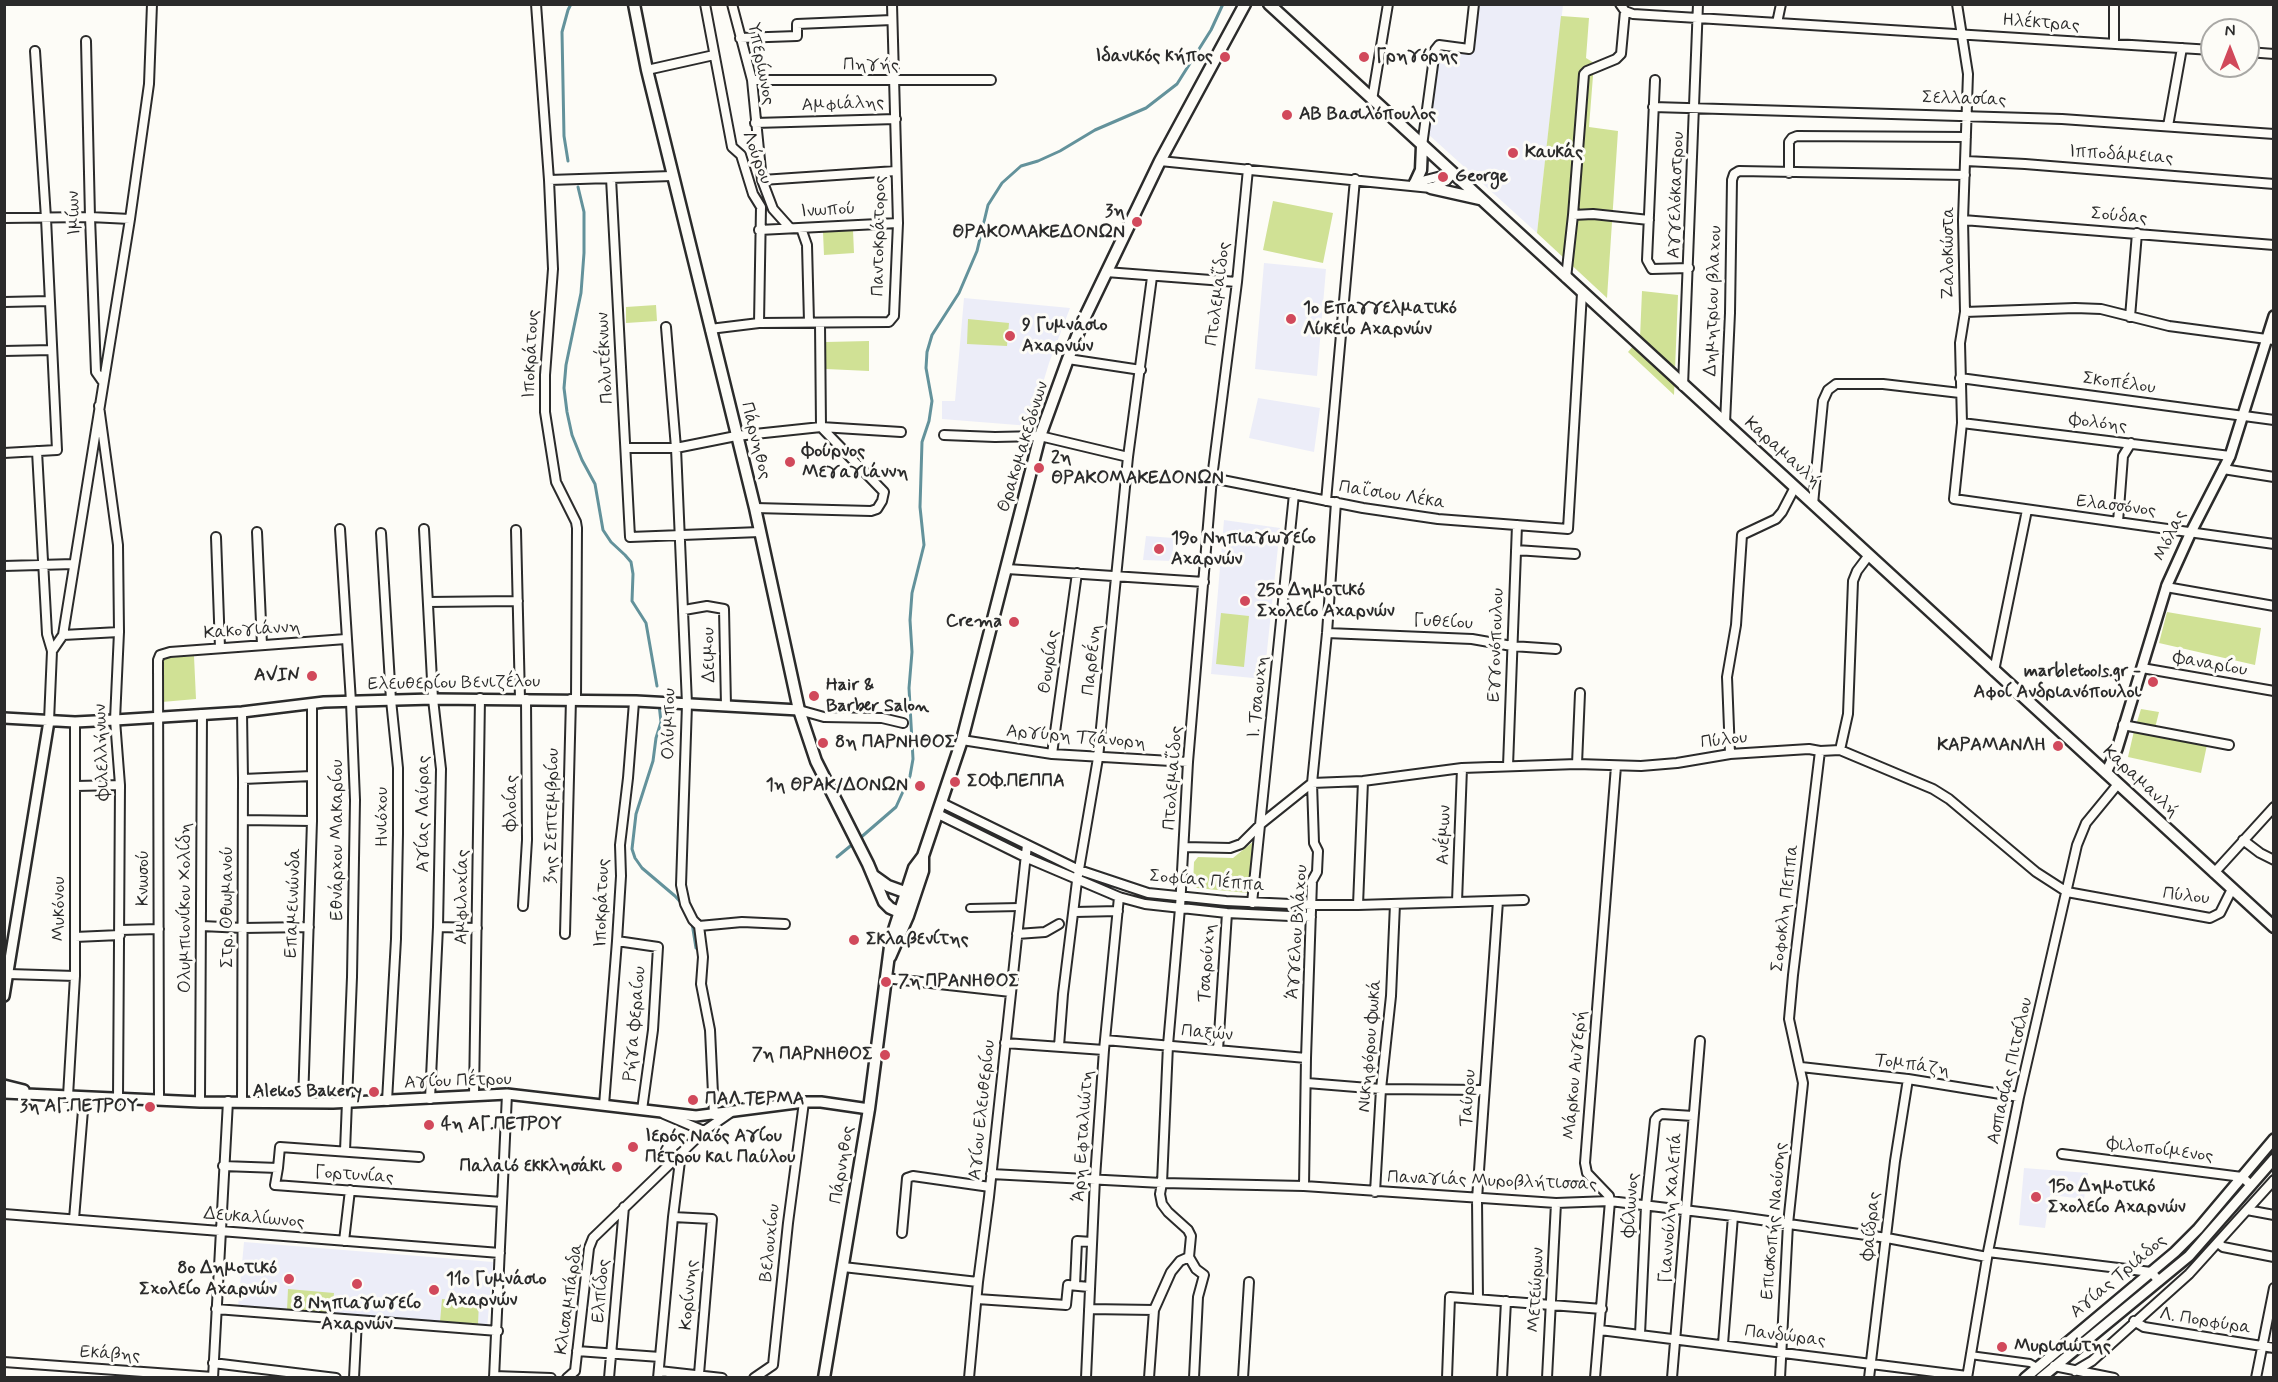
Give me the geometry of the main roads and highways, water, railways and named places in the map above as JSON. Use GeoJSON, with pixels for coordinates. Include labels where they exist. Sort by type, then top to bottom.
{"type":"FeatureCollection","features":[{"type":"Feature","properties":{"kind":"main road","name":"Πάρνηθος"},"geometry":{"type":"LineString","coordinates":[[634,4],[672,176],[755,507],[799,710],[816,761],[874,875],[884,902],[903,914]]}},
{"type":"Feature","properties":{"kind":"main road","name":"Θρακομακεδόνων"},"geometry":{"type":"LineString","coordinates":[[910,894],[914,868],[923,856],[962,740],[1040,436],[1068,359],[1106,272],[1160,161],[1245,4]]}},
{"type":"Feature","properties":{"kind":"main road","name":"Καραμανλή"},"geometry":{"type":"LineString","coordinates":[[1269,4],[2274,927]]}},
{"type":"Feature","properties":{"kind":"main road"},"geometry":{"type":"LineString","coordinates":[[1411,184],[1421,170],[1422,146]]}},
{"type":"Feature","properties":{"kind":"main road"},"geometry":{"type":"LineString","coordinates":[[1431,188],[1482,200]]}},
{"type":"Feature","properties":{"kind":"main road"},"geometry":{"type":"LineString","coordinates":[[874,875],[888,886],[910,894]]}},
{"type":"Feature","properties":{"kind":"main road","name":"Πάρνηθος"},"geometry":{"type":"LineString","coordinates":[[824,1377],[869,1109],[885,978],[910,894]]}},
{"type":"Feature","properties":{"kind":"waterway"},"geometry":{"type":"LineString","coordinates":[[568,161],[564,136],[562,32],[571,4]]}},
{"type":"Feature","properties":{"kind":"waterway"},"geometry":{"type":"LineString","coordinates":[[859,839],[896,807],[910,776],[913,759],[909,688],[912,652],[910,620],[912,593],[924,545],[920,507],[922,442],[929,421],[932,401],[926,368],[927,352],[932,335],[959,293],[977,251],[988,205],[1002,183],[1021,166],[1060,151],[1095,130],[1146,108],[1177,84],[1211,30],[1223,4]]}},
{"type":"Feature","properties":{"kind":"waterway"},"geometry":{"type":"LineString","coordinates":[[578,187],[584,212],[584,253],[581,293],[566,365],[564,388],[567,412],[572,435],[595,484],[603,530],[611,542],[631,562],[632,601],[646,623],[657,686]]}},
{"type":"Feature","properties":{"kind":"waterway"},"geometry":{"type":"LineString","coordinates":[[659,704],[661,722],[653,761],[636,814],[632,849],[642,868],[684,906]]}},
{"type":"Feature","properties":{"kind":"waterway"},"geometry":{"type":"LineString","coordinates":[[837,857],[854,843]]}},
{"type":"Feature","properties":{"kind":"waterway"},"geometry":{"type":"LineString","coordinates":[[692,923],[696,948]]}},
{"type":"Feature","properties":{"kind":"place","name":"Ιδανικός κήπος"},"geometry":{"type":"Point","coordinates":[1225,57]}},
{"type":"Feature","properties":{"kind":"place","name":"Γρηγόρης"},"geometry":{"type":"Point","coordinates":[1364,57]}},
{"type":"Feature","properties":{"kind":"place","name":"ΑΒ Βασιλόπουλος"},"geometry":{"type":"Point","coordinates":[1287,115]}},
{"type":"Feature","properties":{"kind":"place","name":"Καυκάς"},"geometry":{"type":"Point","coordinates":[1513,153]}},
{"type":"Feature","properties":{"kind":"place","name":"George"},"geometry":{"type":"Point","coordinates":[1443,177]}},
{"type":"Feature","properties":{"kind":"place","name":"3η ΘΡΑΚΟΜΑΚΕΔΟΝΩΝ"},"geometry":{"type":"Point","coordinates":[1137,222]}},
{"type":"Feature","properties":{"kind":"place","name":"1ο Επαγγελματικό Λύκειο Αχαρνών"},"geometry":{"type":"Point","coordinates":[1291,319]}},
{"type":"Feature","properties":{"kind":"place","name":"9 Γυμνάσιο Αχαρνών"},"geometry":{"type":"Point","coordinates":[1010,336]}},
{"type":"Feature","properties":{"kind":"place","name":"Φούρνος Μεγαγιάννη"},"geometry":{"type":"Point","coordinates":[790,462]}},
{"type":"Feature","properties":{"kind":"place","name":"2η ΘΡΑΚΟΜΑΚΕΔΟΝΩΝ"},"geometry":{"type":"Point","coordinates":[1039,468]}},
{"type":"Feature","properties":{"kind":"place","name":"19ο Νηπιαγωγείο Αχαρνών"},"geometry":{"type":"Point","coordinates":[1159,549]}},
{"type":"Feature","properties":{"kind":"place","name":"25ο Δημοτικό Σχολείο Αχαρνών"},"geometry":{"type":"Point","coordinates":[1245,601]}},
{"type":"Feature","properties":{"kind":"place","name":"Crema"},"geometry":{"type":"Point","coordinates":[1014,622]}},
{"type":"Feature","properties":{"kind":"place","name":"AVIN"},"geometry":{"type":"Point","coordinates":[312,676]}},
{"type":"Feature","properties":{"kind":"place","name":"marbletools.gr - Αφοί Ανδριανόπουλοι"},"geometry":{"type":"Point","coordinates":[2153,682]}},
{"type":"Feature","properties":{"kind":"place","name":"Hair & Barber Salon"},"geometry":{"type":"Point","coordinates":[814,696]}},
{"type":"Feature","properties":{"kind":"place","name":"8η ΠΑΡΝΗΘΟΣ"},"geometry":{"type":"Point","coordinates":[823,743]}},
{"type":"Feature","properties":{"kind":"place","name":"ΚΑΡΑΜΑΝΛΗ"},"geometry":{"type":"Point","coordinates":[2058,746]}},
{"type":"Feature","properties":{"kind":"place","name":"ΣΟΦ.ΠΕΠΠΑ"},"geometry":{"type":"Point","coordinates":[955,782]}},
{"type":"Feature","properties":{"kind":"place","name":"1η ΘΡΑΚ/ΔΟΝΩΝ"},"geometry":{"type":"Point","coordinates":[920,786]}},
{"type":"Feature","properties":{"kind":"place","name":"Σκλαβενίτης"},"geometry":{"type":"Point","coordinates":[854,940]}},
{"type":"Feature","properties":{"kind":"place","name":"7η ΠΡΑΝΗΘΟΣ"},"geometry":{"type":"Point","coordinates":[886,982]}},
{"type":"Feature","properties":{"kind":"place","name":"7η ΠΑΡΝΗΘΟΣ"},"geometry":{"type":"Point","coordinates":[885,1055]}},
{"type":"Feature","properties":{"kind":"place","name":"Alekos Bakery"},"geometry":{"type":"Point","coordinates":[374,1092]}},
{"type":"Feature","properties":{"kind":"place","name":"ΠΑΛ.ΤΕΡΜΑ"},"geometry":{"type":"Point","coordinates":[693,1100]}},
{"type":"Feature","properties":{"kind":"place","name":"3η ΑΓ.ΠΕΤΡΟΥ"},"geometry":{"type":"Point","coordinates":[150,1107]}},
{"type":"Feature","properties":{"kind":"place","name":"4η ΑΓ.ΠΕΤΡΟΥ"},"geometry":{"type":"Point","coordinates":[429,1125]}},
{"type":"Feature","properties":{"kind":"place","name":"Ιερός Ναός Αγίου Πέτρου και Παύλου"},"geometry":{"type":"Point","coordinates":[633,1147]}},
{"type":"Feature","properties":{"kind":"place","name":"Παλαιό εκκλησάκι"},"geometry":{"type":"Point","coordinates":[617,1167]}},
{"type":"Feature","properties":{"kind":"place","name":"15ο Δημοτικό Σχολείο Αχαρνών"},"geometry":{"type":"Point","coordinates":[2036,1197]}},
{"type":"Feature","properties":{"kind":"place","name":"8ο Δημοτικό Σχολείο Αχαρνών"},"geometry":{"type":"Point","coordinates":[289,1279]}},
{"type":"Feature","properties":{"kind":"place","name":"8 Νηπιαγωγείο Αχαρνών"},"geometry":{"type":"Point","coordinates":[357,1284]}},
{"type":"Feature","properties":{"kind":"place","name":"11ο Γυμνάσιο Αχαρνών"},"geometry":{"type":"Point","coordinates":[434,1290]}},
{"type":"Feature","properties":{"kind":"place","name":"Μυρισιώτης"},"geometry":{"type":"Point","coordinates":[2002,1347]}}]}
